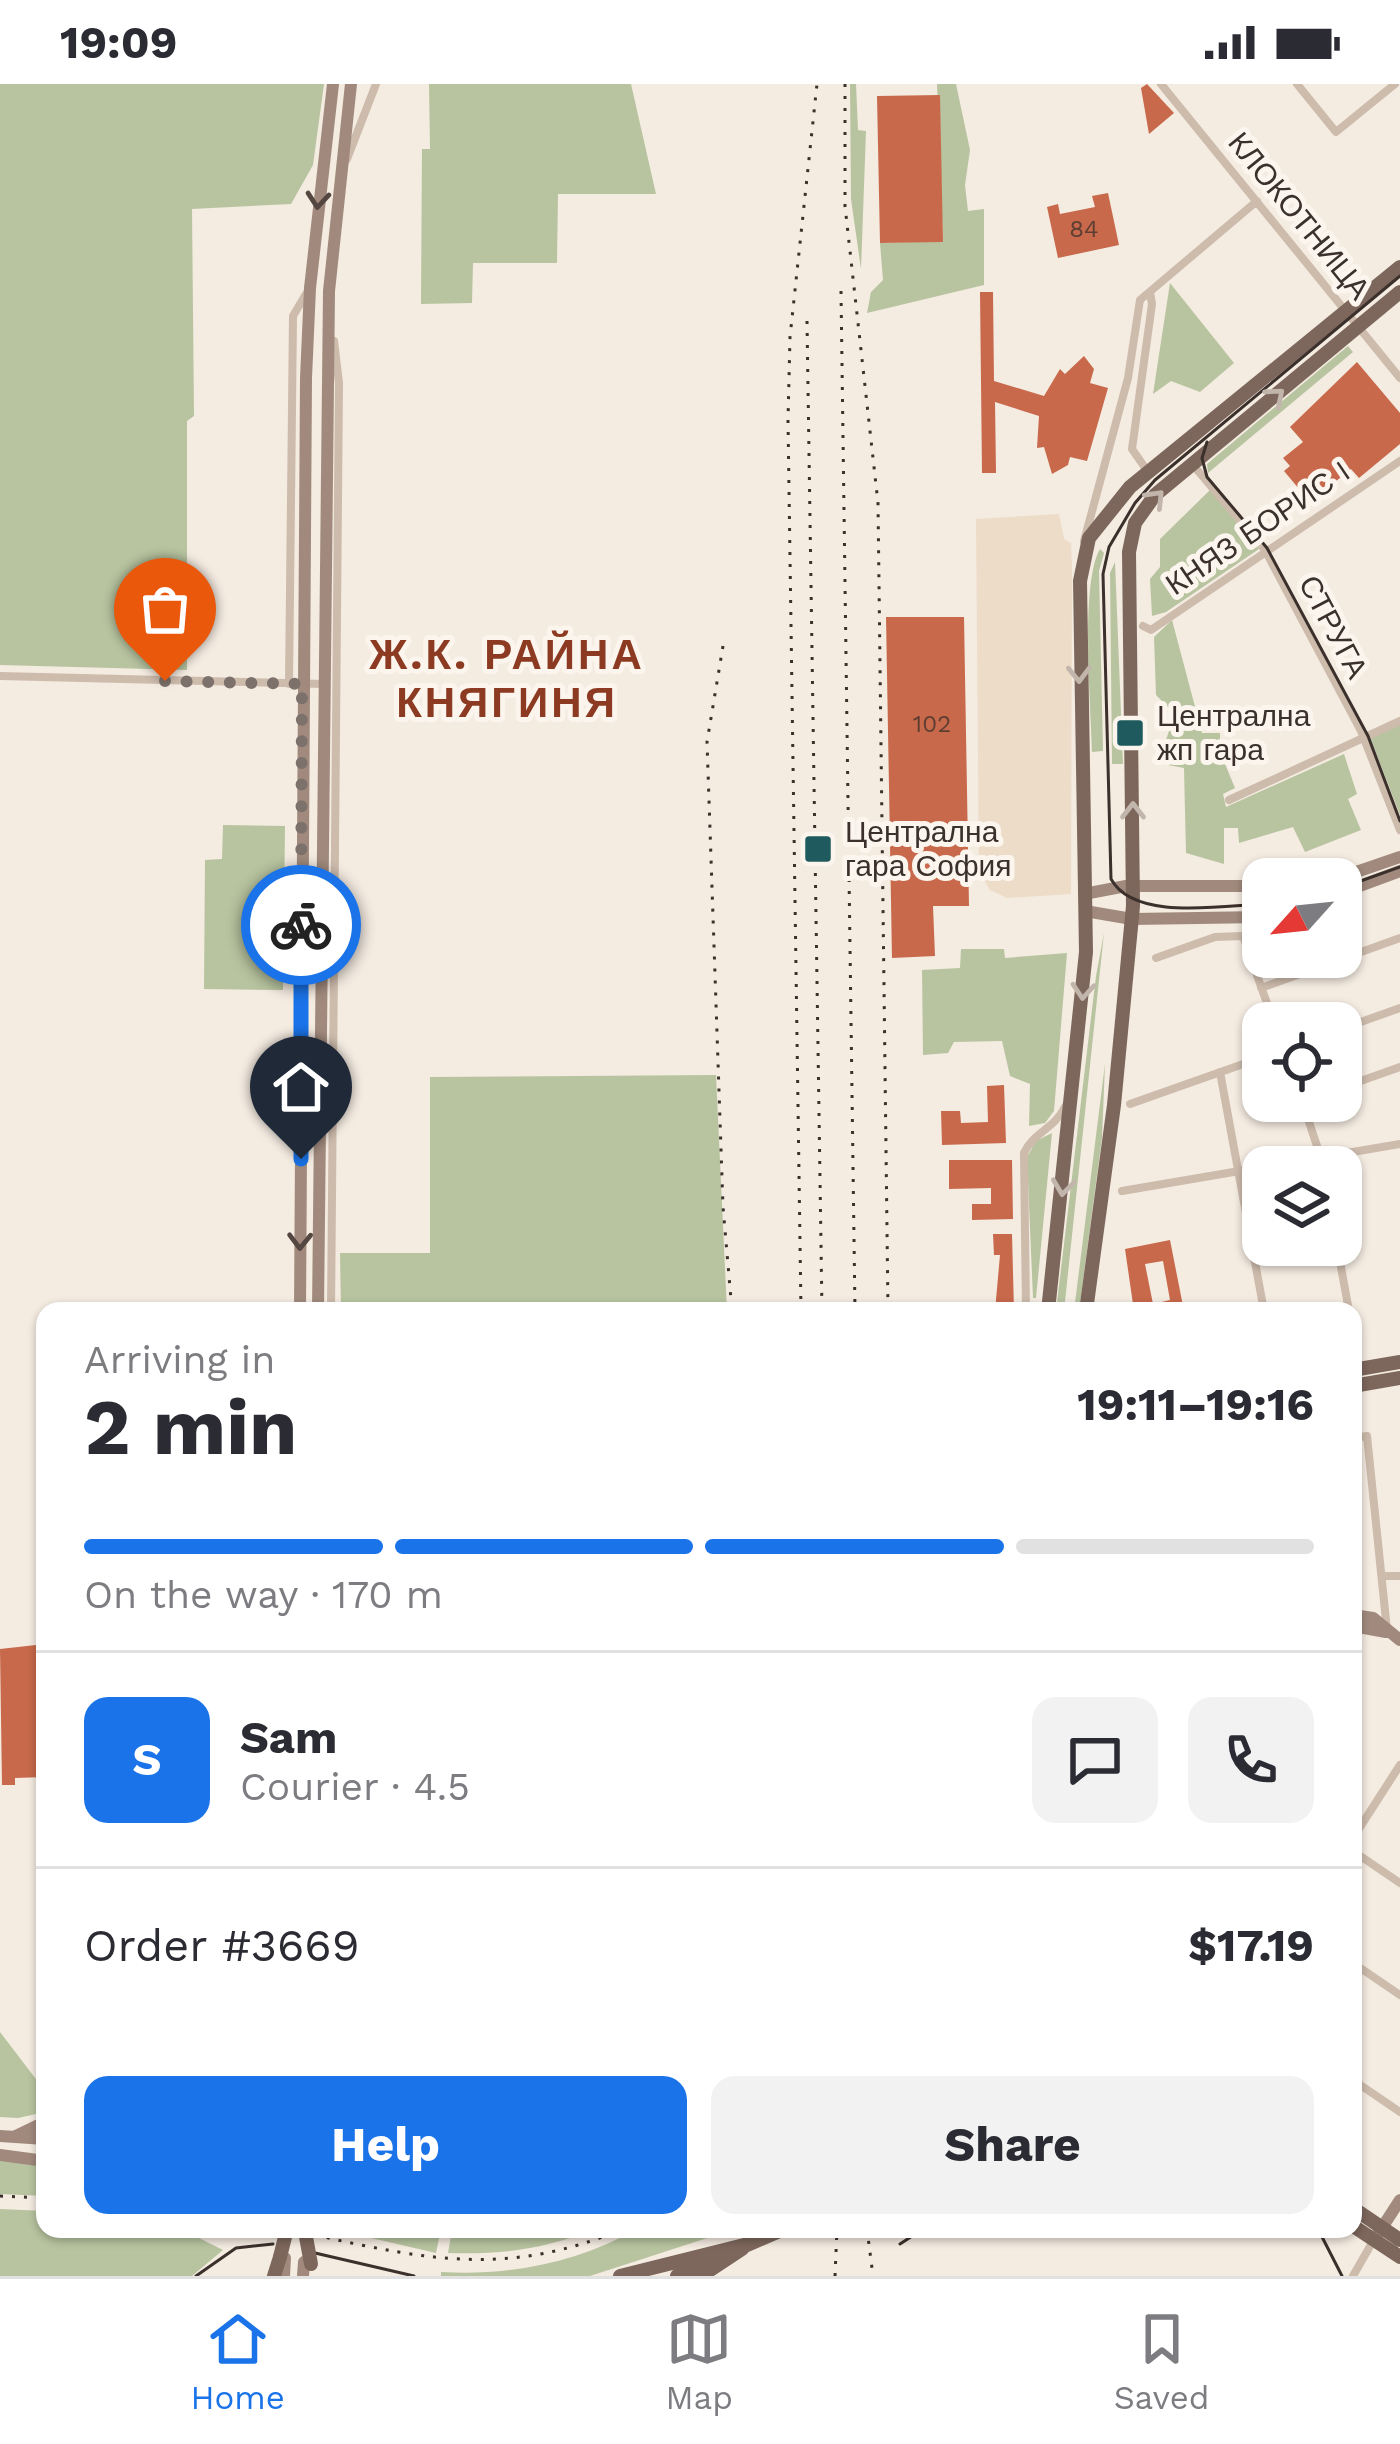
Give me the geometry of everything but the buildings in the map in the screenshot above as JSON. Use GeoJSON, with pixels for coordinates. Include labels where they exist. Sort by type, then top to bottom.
{"type":"FeatureCollection","features":[{"type":"Feature","properties":{"kind":"main road"},"geometry":{"type":"LineString","coordinates":[[300,1302],[296,684],[310,288],[333,84]]}},
{"type":"Feature","properties":{"kind":"main road"},"geometry":{"type":"LineString","coordinates":[[318,1302],[328,291],[351,84]]}},
{"type":"Feature","properties":{"kind":"main road"},"geometry":{"type":"LineString","coordinates":[[1049,1302],[1077,1071],[1085,911],[1078,629],[1083,557],[1096,525],[1148,472],[1400,267]]}},
{"type":"Feature","properties":{"kind":"main road"},"geometry":{"type":"LineString","coordinates":[[1087,1302],[1114,1106],[1132,919],[1132,532],[1145,508],[1193,465],[1400,292]]}},
{"type":"Feature","properties":{"kind":"main road"},"geometry":{"type":"LineString","coordinates":[[1362,870],[1400,857]]}},
{"type":"Feature","properties":{"kind":"main road"},"geometry":{"type":"LineString","coordinates":[[1362,885],[1400,871]]}},
{"type":"Feature","properties":{"kind":"main road"},"geometry":{"type":"LineString","coordinates":[[1084,894],[1133,886],[1242,886]]}},
{"type":"Feature","properties":{"kind":"main road"},"geometry":{"type":"LineString","coordinates":[[1085,911],[1132,919],[1242,917]]}},
{"type":"Feature","properties":{"kind":"main road"},"geometry":{"type":"LineString","coordinates":[[1362,1368],[1400,1362]]}},
{"type":"Feature","properties":{"kind":"main road"},"geometry":{"type":"LineString","coordinates":[[1362,1384],[1400,1378]]}},
{"type":"Feature","properties":{"kind":"main road"},"geometry":{"type":"LineString","coordinates":[[1362,1616],[1373,1618],[1394,1636]]}},
{"type":"Feature","properties":{"kind":"main road"},"geometry":{"type":"LineString","coordinates":[[1362,1628],[1394,1636]]}},
{"type":"Feature","properties":{"kind":"main road"},"geometry":{"type":"LineString","coordinates":[[6,2137],[36,2125]]}},
{"type":"Feature","properties":{"kind":"main road"},"geometry":{"type":"LineString","coordinates":[[6,2137],[36,2139]]}},
{"type":"Feature","properties":{"kind":"main road"},"geometry":{"type":"LineString","coordinates":[[0,2155],[36,2160]]}},
{"type":"Feature","properties":{"kind":"main road"},"geometry":{"type":"LineString","coordinates":[[1378,2234],[1400,2200]]}},
{"type":"Feature","properties":{"kind":"main road"},"geometry":{"type":"LineString","coordinates":[[1362,2217],[1400,2257]]}},
{"type":"Feature","properties":{"kind":"main road"},"geometry":{"type":"LineString","coordinates":[[1362,2229],[1400,2240]]}},
{"type":"Feature","properties":{"kind":"main road"},"geometry":{"type":"LineString","coordinates":[[284,2276],[285,2238]]}},
{"type":"Feature","properties":{"kind":"main road"},"geometry":{"type":"LineString","coordinates":[[306,2238],[308,2270]]}},
{"type":"Feature","properties":{"kind":"main road"},"geometry":{"type":"LineString","coordinates":[[676,2276],[763,2238]]}},
{"type":"Feature","properties":{"kind":"main road"},"geometry":{"type":"LineString","coordinates":[[620,2276],[752,2243]]}},
{"type":"Feature","properties":{"kind":"main road"},"geometry":{"type":"LineString","coordinates":[[701,2276],[752,2243]]}},
{"type":"Feature","properties":{"kind":"main road"},"geometry":{"type":"LineString","coordinates":[[274,2276],[282,2258]]}},
{"type":"Feature","properties":{"kind":"street"},"geometry":{"type":"LineString","coordinates":[[338,183],[376,84]]}},
{"type":"Feature","properties":{"kind":"street","name":"КЛОКОТНИЦА"},"geometry":{"type":"LineString","coordinates":[[1161,84],[1400,378]]}},
{"type":"Feature","properties":{"kind":"street"},"geometry":{"type":"LineString","coordinates":[[1297,84],[1336,132],[1395,84]]}},
{"type":"Feature","properties":{"kind":"street"},"geometry":{"type":"LineString","coordinates":[[1083,557],[1096,488],[1127,378],[1140,300],[1257,201]]}},
{"type":"Feature","properties":{"kind":"street"},"geometry":{"type":"LineString","coordinates":[[328,291],[336,361],[331,1302]]}},
{"type":"Feature","properties":{"kind":"street"},"geometry":{"type":"LineString","coordinates":[[1148,472],[1132,449],[1150,292]]}},
{"type":"Feature","properties":{"kind":"street","name":"КНЯЗ БОРИС I"},"geometry":{"type":"LineString","coordinates":[[1143,626],[1151,630],[1400,461]]}},
{"type":"Feature","properties":{"kind":"street","name":"СТРУГА"},"geometry":{"type":"LineString","coordinates":[[1193,465],[1264,550],[1366,737],[1400,830]]}},
{"type":"Feature","properties":{"kind":"street"},"geometry":{"type":"LineString","coordinates":[[0,676],[323,684]]}},
{"type":"Feature","properties":{"kind":"street"},"geometry":{"type":"LineString","coordinates":[[1229,800],[1400,721]]}},
{"type":"Feature","properties":{"kind":"street"},"geometry":{"type":"LineString","coordinates":[[1156,958],[1215,937],[1243,936],[1267,1002]]}},
{"type":"Feature","properties":{"kind":"street"},"geometry":{"type":"LineString","coordinates":[[1262,988],[1400,938]]}},
{"type":"Feature","properties":{"kind":"street"},"geometry":{"type":"LineString","coordinates":[[1362,1022],[1400,1008]]}},
{"type":"Feature","properties":{"kind":"street"},"geometry":{"type":"LineString","coordinates":[[1130,1104],[1242,1064]]}},
{"type":"Feature","properties":{"kind":"street"},"geometry":{"type":"LineString","coordinates":[[1362,1081],[1400,1067]]}},
{"type":"Feature","properties":{"kind":"street"},"geometry":{"type":"LineString","coordinates":[[1026,1302],[1024,1153],[1063,1112],[1077,1071]]}},
{"type":"Feature","properties":{"kind":"street"},"geometry":{"type":"LineString","coordinates":[[1220,1072],[1262,1302]]}},
{"type":"Feature","properties":{"kind":"street"},"geometry":{"type":"LineString","coordinates":[[1362,1153],[1400,1144]]}},
{"type":"Feature","properties":{"kind":"street"},"geometry":{"type":"LineString","coordinates":[[1122,1191],[1242,1171]]}},
{"type":"Feature","properties":{"kind":"street"},"geometry":{"type":"LineString","coordinates":[[1341,1266],[1347,1302]]}},
{"type":"Feature","properties":{"kind":"street"},"geometry":{"type":"LineString","coordinates":[[1362,1437],[1367,1436],[1382,1576],[1394,1636]]}},
{"type":"Feature","properties":{"kind":"street"},"geometry":{"type":"LineString","coordinates":[[1382,1576],[1400,1576]]}},
{"type":"Feature","properties":{"kind":"street"},"geometry":{"type":"LineString","coordinates":[[1362,1824],[1400,1766]]}},
{"type":"Feature","properties":{"kind":"street"},"geometry":{"type":"LineString","coordinates":[[1362,1857],[1400,1883]]}},
{"type":"Feature","properties":{"kind":"street"},"geometry":{"type":"LineString","coordinates":[[1362,1969],[1400,1995]]}},
{"type":"Feature","properties":{"kind":"street"},"geometry":{"type":"LineString","coordinates":[[1362,2086],[1400,2112]]}},
{"type":"Feature","properties":{"kind":"street"},"geometry":{"type":"LineString","coordinates":[[1353,2276],[1378,2234]]}},
{"type":"Feature","properties":{"kind":"green space"},"geometry":{"type":"Polygon","coordinates":[[[0,84],[324,84],[313,165],[291,204],[192,209],[194,416],[187,421],[187,670],[0,665],[0,84]]]}},
{"type":"Feature","properties":{"kind":"green space"},"geometry":{"type":"Polygon","coordinates":[[[429,84],[631,84],[656,194],[558,194],[557,263],[473,263],[472,303],[421,304],[422,149],[430,149],[429,84]]]}},
{"type":"Feature","properties":{"kind":"green space"},"geometry":{"type":"Polygon","coordinates":[[[850,84],[856,84],[858,130],[866,131],[861,269],[851,199],[850,84]]]}},
{"type":"Feature","properties":{"kind":"green space"},"geometry":{"type":"Polygon","coordinates":[[[937,84],[956,84],[970,150],[965,185],[968,211],[984,209],[984,285],[867,313],[871,292],[883,280],[880,243],[943,241],[937,84]]]}},
{"type":"Feature","properties":{"kind":"green space"},"geometry":{"type":"Polygon","coordinates":[[[1170,283],[1234,363],[1200,392],[1171,381],[1153,394],[1170,283]]]}},
{"type":"Feature","properties":{"kind":"green space"},"geometry":{"type":"Polygon","coordinates":[[[1348,346],[1353,352],[1208,473],[1207,464],[1348,346]]]}},
{"type":"Feature","properties":{"kind":"green space"},"geometry":{"type":"Polygon","coordinates":[[[1210,490],[1259,549],[1166,612],[1152,616],[1150,579],[1160,567],[1160,539],[1210,490]]]}},
{"type":"Feature","properties":{"kind":"green space"},"geometry":{"type":"Polygon","coordinates":[[[1100,549],[1104,553],[1099,571],[1103,751],[1092,752],[1088,616],[1100,549]]]}},
{"type":"Feature","properties":{"kind":"green space"},"geometry":{"type":"Polygon","coordinates":[[[1115,562],[1123,764],[1112,764],[1110,573],[1115,562]]]}},
{"type":"Feature","properties":{"kind":"green space"},"geometry":{"type":"Polygon","coordinates":[[[1172,620],[1202,733],[1220,733],[1220,752],[1235,788],[1223,794],[1226,807],[1344,754],[1357,794],[1348,799],[1361,830],[1305,852],[1293,827],[1239,843],[1238,828],[1224,828],[1224,864],[1186,853],[1184,768],[1163,764],[1174,713],[1156,695],[1154,637],[1172,620]]]}},
{"type":"Feature","properties":{"kind":"green space"},"geometry":{"type":"Polygon","coordinates":[[[1400,723],[1400,815],[1370,737],[1400,723]]]}},
{"type":"Feature","properties":{"kind":"green space"},"geometry":{"type":"Polygon","coordinates":[[[223,825],[285,826],[283,990],[204,989],[205,860],[222,859],[223,825]]]}},
{"type":"Feature","properties":{"kind":"green space"},"geometry":{"type":"Polygon","coordinates":[[[1104,933],[1065,1302],[1057,1302],[1104,933]]]}},
{"type":"Feature","properties":{"kind":"green space"},"geometry":{"type":"Polygon","coordinates":[[[961,949],[1004,949],[1005,958],[1067,953],[1054,1111],[1045,1123],[1029,1126],[1030,1084],[1010,1076],[1002,1041],[954,1042],[948,1053],[923,1055],[922,970],[960,968],[961,949]]]}},
{"type":"Feature","properties":{"kind":"green space"},"geometry":{"type":"Polygon","coordinates":[[[1105,1064],[1102,1138],[1080,1302],[1075,1302],[1105,1064]]]}},
{"type":"Feature","properties":{"kind":"green space"},"geometry":{"type":"Polygon","coordinates":[[[716,1075],[727,1302],[341,1302],[340,1253],[430,1253],[430,1077],[716,1075]]]}},
{"type":"Feature","properties":{"kind":"green space"},"geometry":{"type":"Polygon","coordinates":[[[1052,1133],[1033,1298],[1027,1157],[1036,1141],[1052,1133]]]}},
{"type":"Feature","properties":{"kind":"green space"},"geometry":{"type":"Polygon","coordinates":[[[0,2032],[36,2079],[36,2114],[0,2117],[0,2032]]]}},
{"type":"Feature","properties":{"kind":"green space"},"geometry":{"type":"Polygon","coordinates":[[[0,2159],[36,2163],[36,2196],[0,2194],[0,2159]]]}},
{"type":"Feature","properties":{"kind":"green space"},"geometry":{"type":"Polygon","coordinates":[[[0,2209],[36,2211],[36,2238],[199,2238],[223,2250],[192,2276],[0,2276],[0,2209]]]}},
{"type":"Feature","properties":{"kind":"green space"},"geometry":{"type":"Polygon","coordinates":[[[371,2238],[439,2238],[436,2253],[371,2238]]]}},
{"type":"Feature","properties":{"kind":"green space"},"geometry":{"type":"Polygon","coordinates":[[[450,2238],[569,2238],[504,2252],[448,2253],[450,2238]]]}},
{"type":"Feature","properties":{"kind":"green space"},"geometry":{"type":"Polygon","coordinates":[[[707,2238],[590,2276],[441,2276],[441,2272],[542,2265],[614,2241],[707,2238]]]}},
{"type":"Feature","properties":{"kind":"shaded area"},"geometry":{"type":"Polygon","coordinates":[[[1059,514],[1064,539],[1071,543],[1072,566],[1071,894],[1007,898],[990,890],[979,871],[976,519],[1059,514]]]}},
{"type":"Feature","properties":{"kind":"tram line"},"geometry":{"type":"LineString","coordinates":[[1242,905],[1158,906],[1122,892],[1111,879],[1103,574],[1109,547],[1155,480],[1400,276]]}},
{"type":"Feature","properties":{"kind":"tram line"},"geometry":{"type":"LineString","coordinates":[[1207,442],[1202,458],[1207,477],[1267,548],[1368,736],[1400,821]]}},
{"type":"Feature","properties":{"kind":"tram line"},"geometry":{"type":"LineString","coordinates":[[1362,881],[1400,867]]}},
{"type":"Feature","properties":{"kind":"tram line"},"geometry":{"type":"LineString","coordinates":[[900,2244],[909,2238]]}},
{"type":"Feature","properties":{"kind":"tram line"},"geometry":{"type":"LineString","coordinates":[[1323,2238],[1342,2276]]}},
{"type":"Feature","properties":{"kind":"tram line"},"geometry":{"type":"LineString","coordinates":[[196,2276],[236,2248],[273,2244]]}},
{"type":"Feature","properties":{"kind":"tram line"},"geometry":{"type":"LineString","coordinates":[[315,2253],[414,2276]]}},
{"type":"Feature","properties":{"kind":"railway"},"geometry":{"type":"LineString","coordinates":[[801,1302],[788,420],[790,337],[817,84]]}},
{"type":"Feature","properties":{"kind":"railway"},"geometry":{"type":"LineString","coordinates":[[845,84],[845,206],[878,503],[888,1302]]}},
{"type":"Feature","properties":{"kind":"railway"},"geometry":{"type":"LineString","coordinates":[[841,291],[855,1302]]}},
{"type":"Feature","properties":{"kind":"railway"},"geometry":{"type":"LineString","coordinates":[[807,321],[822,1302]]}},
{"type":"Feature","properties":{"kind":"railway"},"geometry":{"type":"LineString","coordinates":[[723,646],[707,742],[723,1207],[731,1302]]}},
{"type":"Feature","properties":{"kind":"railway"},"geometry":{"type":"LineString","coordinates":[[0,2196],[36,2198]]}},
{"type":"Feature","properties":{"kind":"railway"},"geometry":{"type":"LineString","coordinates":[[329,2238],[396,2252],[470,2259],[544,2253],[598,2238]]}},
{"type":"Feature","properties":{"kind":"railway"},"geometry":{"type":"LineString","coordinates":[[835,2276],[837,2238]]}},
{"type":"Feature","properties":{"kind":"railway"},"geometry":{"type":"LineString","coordinates":[[868,2238],[873,2276]]}},
{"type":"Feature","properties":{"kind":"way so far"},"geometry":{"type":"LineString","coordinates":[[165,681],[302,684],[301,925]]}},
{"type":"Feature","properties":{"kind":"place","name":"Централна жп гара"},"geometry":{"type":"Point","coordinates":[1130,733]}},
{"type":"Feature","properties":{"kind":"place","name":"Централна гара София"},"geometry":{"type":"Point","coordinates":[818,849]}},
{"type":"Feature","properties":{"kind":"district","name":"Ж.К. РАЙНА КНЯГИНЯ"},"geometry":{"type":"Point","coordinates":[507,678]}},
{"type":"Feature","properties":{"kind":"route"},"geometry":{"type":"LineString","coordinates":[[301,925],[301,1159]]}}]}
